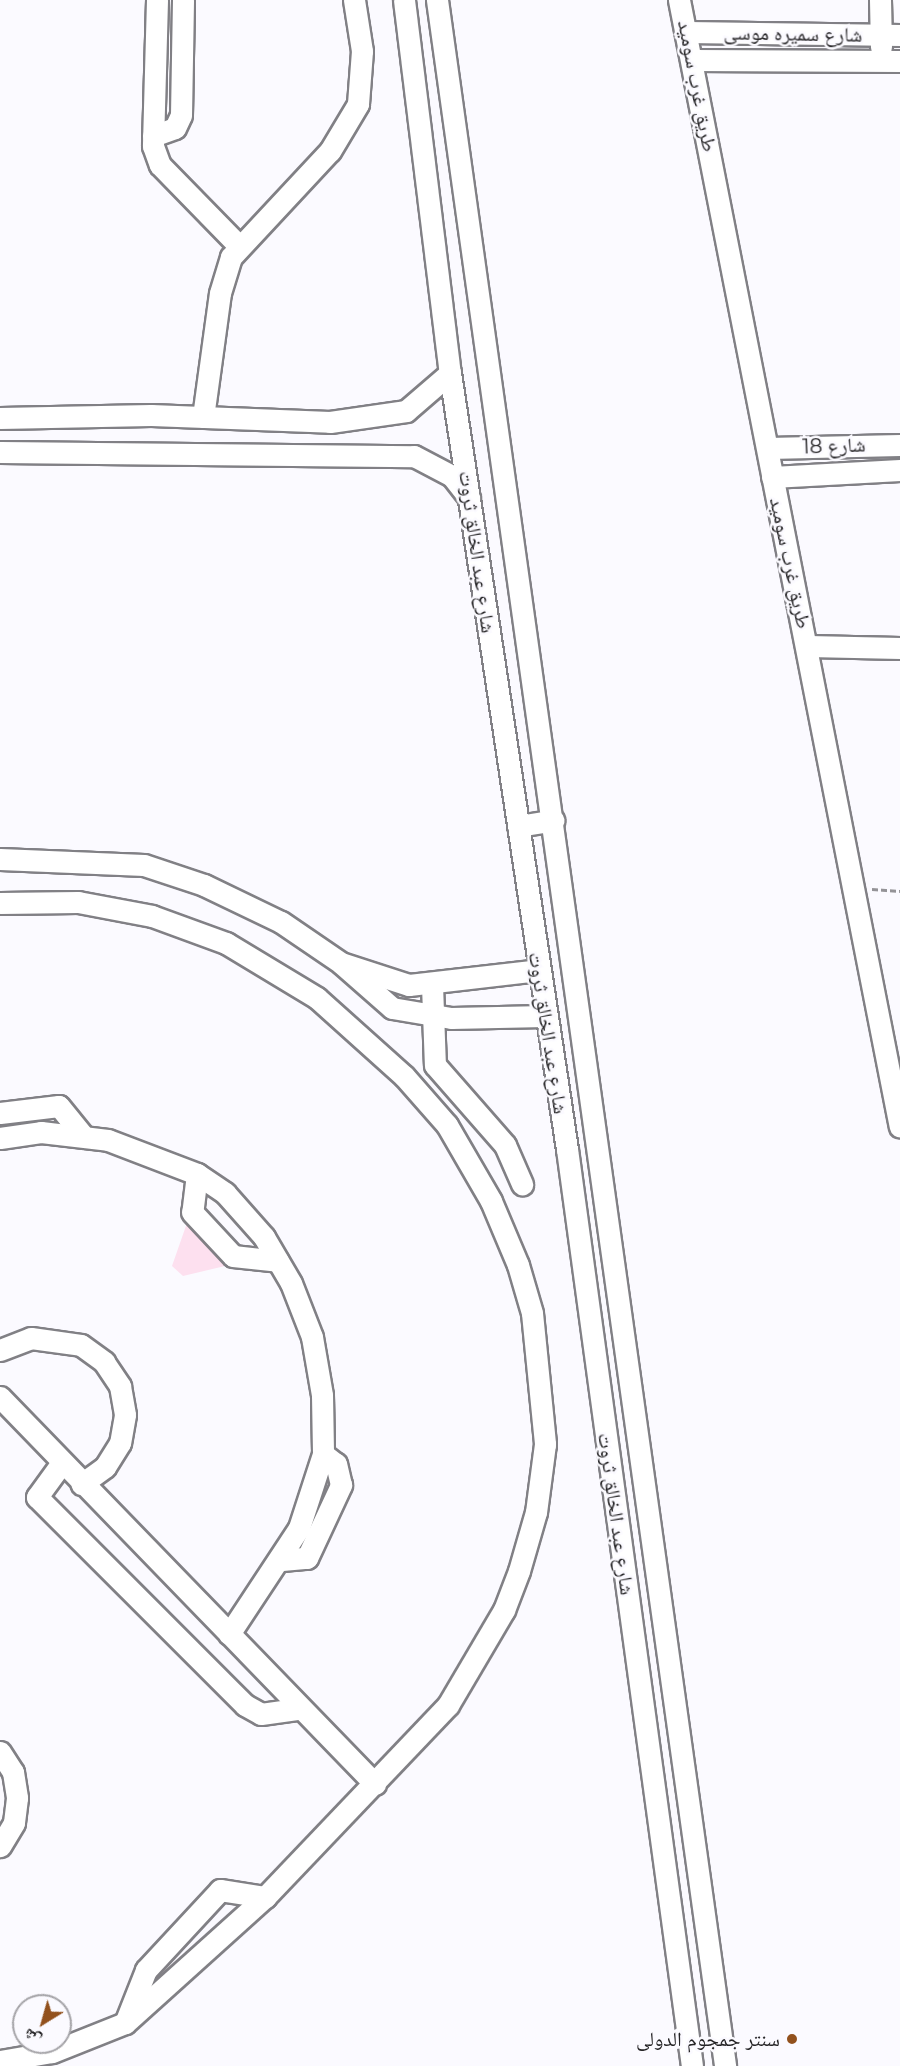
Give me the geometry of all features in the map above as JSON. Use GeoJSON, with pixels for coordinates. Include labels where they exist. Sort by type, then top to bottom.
{"type":"FeatureCollection","features":[{"type":"Feature","properties":{"kind":"street"},"geometry":{"type":"LineString","coordinates":[[157,0],[153,136],[160,165],[238,245]]}},
{"type":"Feature","properties":{"kind":"street"},"geometry":{"type":"LineString","coordinates":[[153,136],[175,128],[181,116],[183,0]]}},
{"type":"Feature","properties":{"kind":"street"},"geometry":{"type":"LineString","coordinates":[[203,417],[220,293],[238,245],[330,151],[355,112],[362,51],[354,0]]}},
{"type":"Feature","properties":{"kind":"street","name":"شارع عبد الخالق ثروت"},"geometry":{"type":"LineString","coordinates":[[404,0],[450,373],[518,826],[692,2066]]}},
{"type":"Feature","properties":{"kind":"street","name":"شارع عبد الخالق ثروت"},"geometry":{"type":"LineString","coordinates":[[436,0],[554,820],[724,2066]]}},
{"type":"Feature","properties":{"kind":"street","name":"طريق غرب سوميد"},"geometry":{"type":"LineString","coordinates":[[680,0],[899,1117]]}},
{"type":"Feature","properties":{"kind":"street"},"geometry":{"type":"LineString","coordinates":[[880,0],[890,35],[891,61]]}},
{"type":"Feature","properties":{"kind":"street","name":"شارع سميره موسى"},"geometry":{"type":"LineString","coordinates":[[687,32],[890,35]]}},
{"type":"Feature","properties":{"kind":"street","name":"شارع سميره موسى"},"geometry":{"type":"LineString","coordinates":[[693,60],[891,61]]}},
{"type":"Feature","properties":{"kind":"street"},"geometry":{"type":"LineString","coordinates":[[0,418],[203,417],[330,422],[406,411],[450,373]]}},
{"type":"Feature","properties":{"kind":"street"},"geometry":{"type":"LineString","coordinates":[[330,422],[331,452]]}},
{"type":"Feature","properties":{"kind":"street","name":"شارع 18"},"geometry":{"type":"LineString","coordinates":[[768,448],[900,445]]}},
{"type":"Feature","properties":{"kind":"street"},"geometry":{"type":"LineString","coordinates":[[0,452],[331,452],[414,456],[452,476],[469,499]]}},
{"type":"Feature","properties":{"kind":"street","name":"شارع 18"},"geometry":{"type":"LineString","coordinates":[[772,477],[900,470]]}},
{"type":"Feature","properties":{"kind":"street"},"geometry":{"type":"LineString","coordinates":[[808,646],[900,648]]}},
{"type":"Feature","properties":{"kind":"street"},"geometry":{"type":"LineString","coordinates":[[518,826],[554,820]]}},
{"type":"Feature","properties":{"kind":"street"},"geometry":{"type":"LineString","coordinates":[[0,859],[144,865],[204,885],[281,922],[341,963],[392,1008],[431,1016],[545,1016]]}},
{"type":"Feature","properties":{"kind":"street"},"geometry":{"type":"LineString","coordinates":[[0,903],[78,902],[152,916],[226,943],[317,998],[396,1068],[447,1125],[491,1201],[532,1313],[545,1444],[536,1512],[504,1610],[482,1651],[448,1705],[265,1897],[125,2023],[52,2052],[0,2061]]}},
{"type":"Feature","properties":{"kind":"street"},"geometry":{"type":"LineString","coordinates":[[341,963],[409,985],[432,985],[538,970]]}},
{"type":"Feature","properties":{"kind":"street"},"geometry":{"type":"LineString","coordinates":[[432,985],[431,1016],[435,1065],[505,1145],[522,1184]]}},
{"type":"Feature","properties":{"kind":"street"},"geometry":{"type":"LineString","coordinates":[[0,1113],[59,1106],[83,1136]]}},
{"type":"Feature","properties":{"kind":"street"},"geometry":{"type":"LineString","coordinates":[[0,1138],[41,1132],[108,1140],[197,1174],[225,1193],[278,1261],[312,1337],[322,1395],[323,1454],[299,1528],[282,1560],[229,1634]]}},
{"type":"Feature","properties":{"kind":"street"},"geometry":{"type":"LineString","coordinates":[[197,1174],[192,1212],[233,1256],[278,1261]]}},
{"type":"Feature","properties":{"kind":"street"},"geometry":{"type":"LineString","coordinates":[[0,1350],[31,1338],[81,1345],[104,1362],[120,1386],[125,1415],[120,1443],[105,1467],[82,1484]]}},
{"type":"Feature","properties":{"kind":"street"},"geometry":{"type":"LineString","coordinates":[[0,1397],[61,1464],[229,1634],[297,1708],[375,1784]]}},
{"type":"Feature","properties":{"kind":"street"},"geometry":{"type":"LineString","coordinates":[[61,1464],[37,1497],[245,1705],[261,1714],[297,1708]]}},
{"type":"Feature","properties":{"kind":"street"},"geometry":{"type":"LineString","coordinates":[[0,1752],[13,1772],[17,1798],[14,1824],[0,1846]]}},
{"type":"Feature","properties":{"kind":"street"},"geometry":{"type":"LineString","coordinates":[[125,2023],[146,1970],[220,1890],[265,1897]]}},
{"type":"Feature","properties":{"kind":"path"},"geometry":{"type":"LineString","coordinates":[[854,888],[900,891]]}},
{"type":"Feature","properties":{"kind":"shaded area"},"geometry":{"type":"Polygon","coordinates":[[[187,1223],[225,1266],[183,1276],[172,1266],[187,1223]]]}},
{"type":"Feature","properties":{"kind":"place","name":"سنتر جمجوم الدولى"},"geometry":{"type":"Point","coordinates":[792,2039]}}]}
